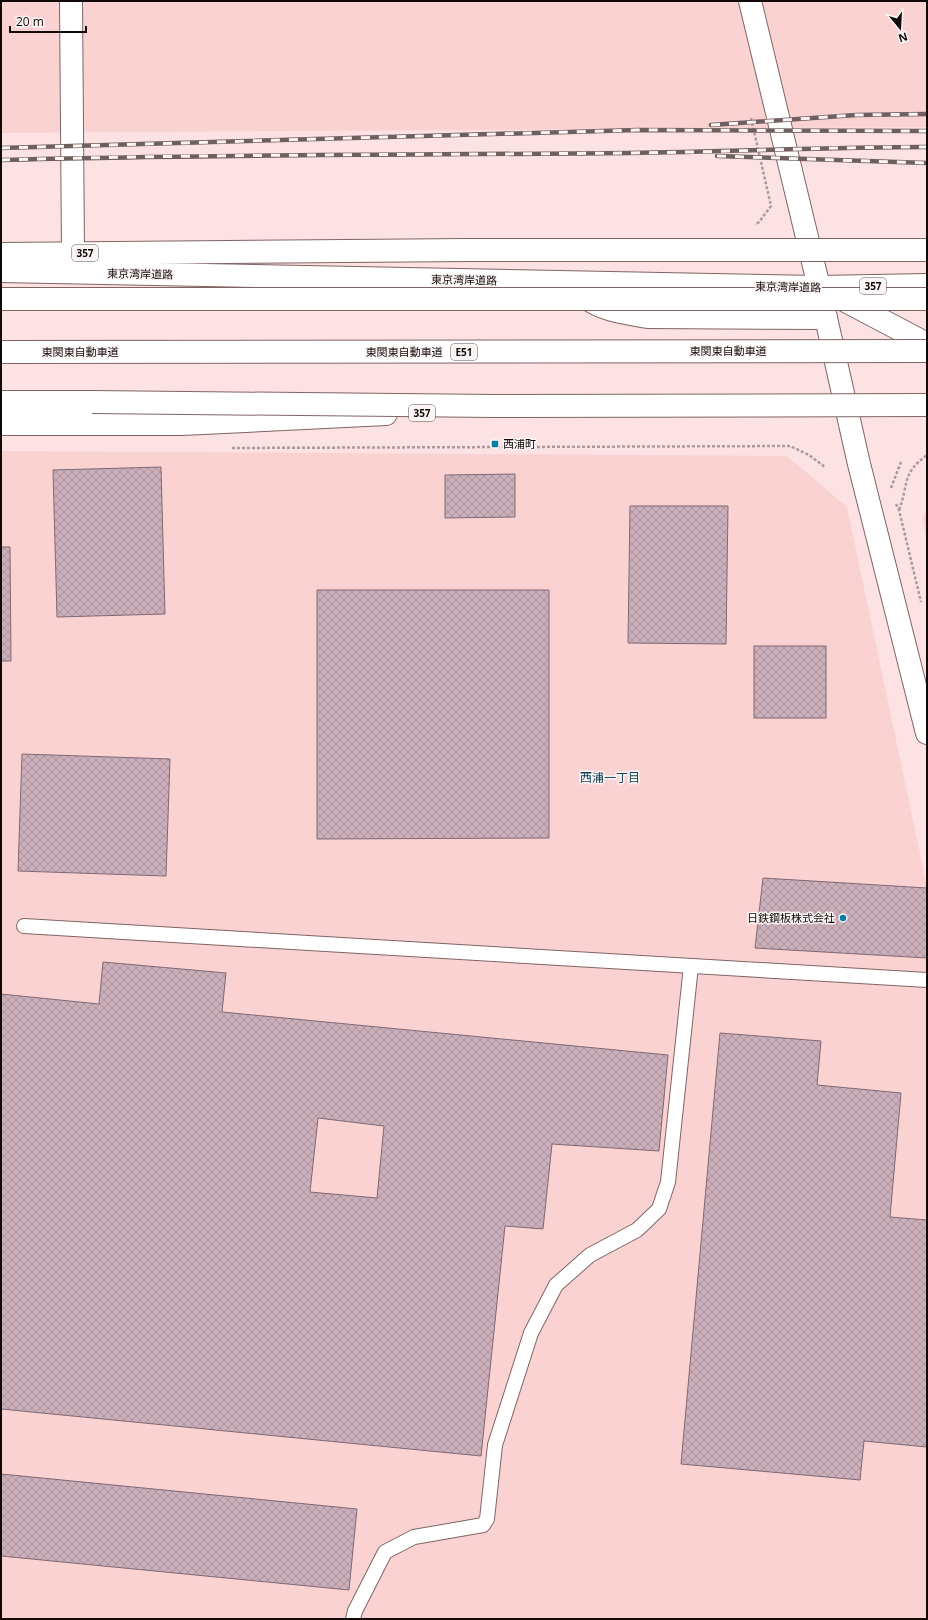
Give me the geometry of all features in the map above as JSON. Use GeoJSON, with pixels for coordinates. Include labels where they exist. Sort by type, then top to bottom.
{"type":"FeatureCollection","features":[{"type":"Feature","properties":{"kind":"main road"},"geometry":{"type":"LineString","coordinates":[[71,1],[73,253]]}},
{"type":"Feature","properties":{"kind":"main road"},"geometry":{"type":"LineString","coordinates":[[750,1],[819,288],[843,396],[927,733]]}},
{"type":"Feature","properties":{"kind":"main road","name":"東京湾岸道路"},"geometry":{"type":"LineString","coordinates":[[1,254],[169,252],[927,250]]}},
{"type":"Feature","properties":{"kind":"main road","name":"東京湾岸道路"},"geometry":{"type":"LineString","coordinates":[[1,271],[819,288],[927,285]]}},
{"type":"Feature","properties":{"kind":"main road"},"geometry":{"type":"LineString","coordinates":[[567,282],[594,304],[619,312],[648,317],[826,318]]}},
{"type":"Feature","properties":{"kind":"main road"},"geometry":{"type":"LineString","coordinates":[[819,288],[927,344]]}},
{"type":"Feature","properties":{"kind":"main road"},"geometry":{"type":"LineString","coordinates":[[1,299],[927,299]]}},
{"type":"Feature","properties":{"kind":"main road","name":"東関東自動車道"},"geometry":{"type":"LineString","coordinates":[[1,352],[927,351]]}},
{"type":"Feature","properties":{"kind":"main road","name":"357"},"geometry":{"type":"LineString","coordinates":[[1,424],[182,424],[792,395],[927,395]]}},
{"type":"Feature","properties":{"kind":"main road","name":"357"},"geometry":{"type":"LineString","coordinates":[[1,402],[485,406],[927,405]]}},
{"type":"Feature","properties":{"kind":"lane"},"geometry":{"type":"LineString","coordinates":[[24,926],[927,980]]}},
{"type":"Feature","properties":{"kind":"lane"},"geometry":{"type":"LineString","coordinates":[[353,1619],[355,1611],[385,1552],[414,1537],[483,1525],[487,1519],[495,1445],[531,1333],[556,1285],[590,1255],[637,1230],[659,1209],[668,1182],[691,966]]}},
{"type":"Feature","properties":{"kind":"path"},"geometry":{"type":"LineString","coordinates":[[751,115],[771,206],[759,222],[752,226]]}},
{"type":"Feature","properties":{"kind":"path"},"geometry":{"type":"LineString","coordinates":[[231,448],[790,446],[809,455],[825,467]]}},
{"type":"Feature","properties":{"kind":"path"},"geometry":{"type":"LineString","coordinates":[[899,510],[904,497],[904,485],[908,474],[916,463],[927,455]]}},
{"type":"Feature","properties":{"kind":"path"},"geometry":{"type":"LineString","coordinates":[[892,494],[891,488],[901,462]]}},
{"type":"Feature","properties":{"kind":"path"},"geometry":{"type":"LineString","coordinates":[[893,500],[899,510],[922,606]]}},
{"type":"Feature","properties":{"kind":"shaded area"},"geometry":{"type":"Polygon","coordinates":[[[1,1],[927,1],[927,127],[1,133],[1,1]]]}},
{"type":"Feature","properties":{"kind":"shaded area"},"geometry":{"type":"Polygon","coordinates":[[[1,451],[787,456],[847,507],[927,887],[927,1619],[1,1619],[1,451]]]}},
{"type":"Feature","properties":{"kind":"shaded area"},"geometry":{"type":"Polygon","coordinates":[[[927,507],[927,541],[922,519],[927,507]]]}},
{"type":"Feature","properties":{"kind":"building"},"geometry":{"type":"Polygon","coordinates":[[[161,467],[165,614],[57,617],[53,470],[161,467]]]}},
{"type":"Feature","properties":{"kind":"building"},"geometry":{"type":"Polygon","coordinates":[[[515,474],[515,517],[445,518],[445,475],[515,474]]]}},
{"type":"Feature","properties":{"kind":"building"},"geometry":{"type":"Polygon","coordinates":[[[630,506],[728,506],[726,644],[628,643],[630,506]]]}},
{"type":"Feature","properties":{"kind":"building"},"geometry":{"type":"Polygon","coordinates":[[[1,547],[10,547],[11,661],[1,661],[1,547]]]}},
{"type":"Feature","properties":{"kind":"building"},"geometry":{"type":"Polygon","coordinates":[[[317,590],[549,590],[549,838],[317,839],[317,590]]]}},
{"type":"Feature","properties":{"kind":"building"},"geometry":{"type":"Polygon","coordinates":[[[754,646],[826,646],[826,718],[754,718],[754,646]]]}},
{"type":"Feature","properties":{"kind":"building"},"geometry":{"type":"Polygon","coordinates":[[[22,754],[170,759],[166,876],[18,871],[22,754]]]}},
{"type":"Feature","properties":{"kind":"building","name":"日鉄鋼板株式会社"},"geometry":{"type":"Polygon","coordinates":[[[763,878],[927,888],[927,958],[755,948],[763,878]]]}},
{"type":"Feature","properties":{"kind":"building"},"geometry":{"type":"Polygon","coordinates":[[[103,962],[226,973],[222,1012],[668,1055],[659,1151],[552,1144],[543,1229],[505,1226],[481,1456],[1,1409],[1,994],[99,1004],[103,962]],[[318,1118],[310,1192],[377,1198],[384,1126],[318,1118]]]}},
{"type":"Feature","properties":{"kind":"building"},"geometry":{"type":"Polygon","coordinates":[[[720,1033],[821,1041],[817,1085],[901,1093],[890,1217],[927,1220],[927,1447],[864,1441],[860,1480],[681,1464],[720,1033]]]}},
{"type":"Feature","properties":{"kind":"building"},"geometry":{"type":"Polygon","coordinates":[[[1,1474],[357,1509],[349,1590],[1,1556],[1,1474]]]}},
{"type":"Feature","properties":{"kind":"railway"},"geometry":{"type":"LineString","coordinates":[[711,125],[856,115],[927,114]]}},
{"type":"Feature","properties":{"kind":"railway"},"geometry":{"type":"LineString","coordinates":[[1,148],[637,130],[927,131]]}},
{"type":"Feature","properties":{"kind":"railway"},"geometry":{"type":"LineString","coordinates":[[1,160],[236,156],[704,152],[927,147]]}},
{"type":"Feature","properties":{"kind":"railway"},"geometry":{"type":"LineString","coordinates":[[717,156],[927,163]]}},
{"type":"Feature","properties":{"kind":"place","name":"西浦町"},"geometry":{"type":"Point","coordinates":[495,444]}},
{"type":"Feature","properties":{"kind":"place","name":"日鉄鋼板株式会社"},"geometry":{"type":"Point","coordinates":[843,918]}},
{"type":"Feature","properties":{"kind":"district","name":"西浦一丁目"},"geometry":{"type":"Point","coordinates":[610,778]}}]}
